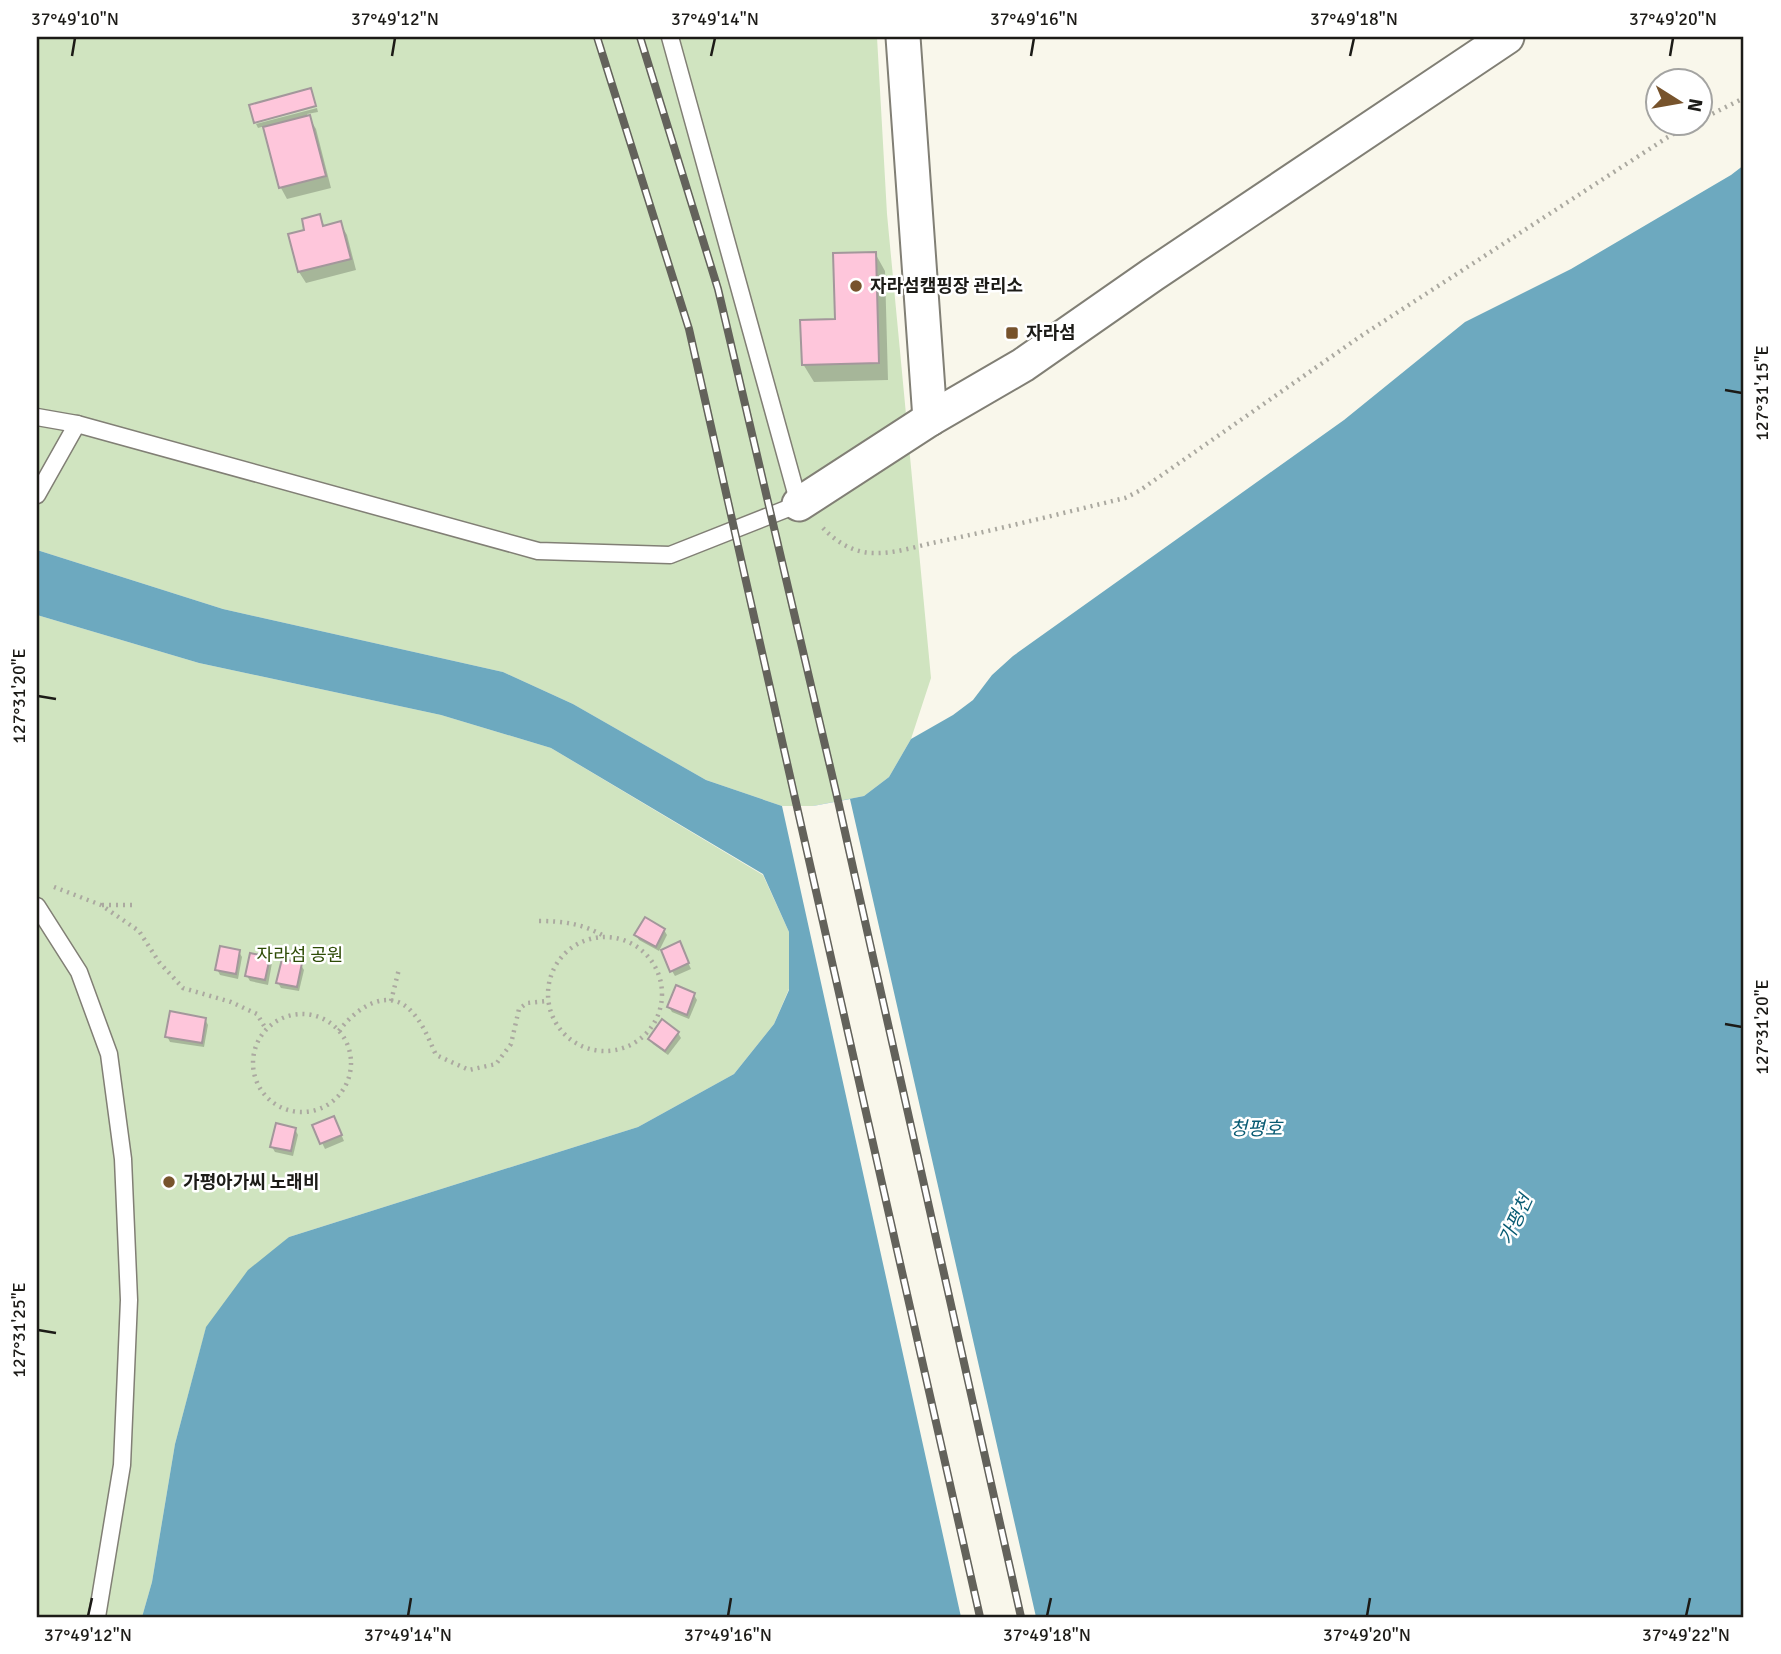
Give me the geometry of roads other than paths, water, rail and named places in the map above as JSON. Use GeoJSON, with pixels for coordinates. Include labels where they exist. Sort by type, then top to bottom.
{"type":"FeatureCollection","features":[{"type":"Feature","properties":{"kind":"street"},"geometry":{"type":"LineString","coordinates":[[903,37],[930,419]]}},
{"type":"Feature","properties":{"kind":"street"},"geometry":{"type":"LineString","coordinates":[[799,504],[930,419],[1023,365],[1507,37]]}},
{"type":"Feature","properties":{"kind":"lane"},"geometry":{"type":"LineString","coordinates":[[37,417],[77,424],[538,551],[670,555],[799,504],[670,37]]}},
{"type":"Feature","properties":{"kind":"lane"},"geometry":{"type":"LineString","coordinates":[[37,495],[77,424]]}},
{"type":"Feature","properties":{"kind":"lane"},"geometry":{"type":"LineString","coordinates":[[37,906],[79,972],[109,1054],[123,1158],[129,1300],[122,1465],[97,1617]]}},
{"type":"Feature","properties":{"kind":"water","name":"청평호"},"geometry":{"type":"Polygon","coordinates":[[[1744,165],[1744,1617],[142,1617],[152,1582],[175,1444],[206,1327],[248,1270],[289,1237],[638,1127],[734,1074],[774,1024],[789,990],[789,932],[763,874],[551,748],[441,715],[199,663],[37,615],[37,550],[223,609],[503,672],[573,704],[706,780],[782,806],[813,806],[864,796],[889,777],[911,739],[973,700],[992,675],[1013,656],[1344,420],[1465,322],[1571,269],[1744,165]]]}},
{"type":"Feature","properties":{"kind":"railway"},"geometry":{"type":"LineString","coordinates":[[597,37],[689,329],[980,1617]]}},
{"type":"Feature","properties":{"kind":"railway"},"geometry":{"type":"LineString","coordinates":[[640,37],[718,289],[836,792],[1021,1617]]}},
{"type":"Feature","properties":{"kind":"place","name":"자라섬캠핑장 관리소"},"geometry":{"type":"Point","coordinates":[856,286]}},
{"type":"Feature","properties":{"kind":"place","name":"자라섬"},"geometry":{"type":"Point","coordinates":[1012,333]}},
{"type":"Feature","properties":{"kind":"place","name":"가평아가씨 노래비"},"geometry":{"type":"Point","coordinates":[169,1182]}},
{"type":"Feature","properties":{"kind":"park label","name":"자라섬 공원"},"geometry":{"type":"Point","coordinates":[300,955]}},
{"type":"Feature","properties":{"kind":"water label","name":"가평천"},"geometry":{"type":"Point","coordinates":[1516,1220]}}]}
